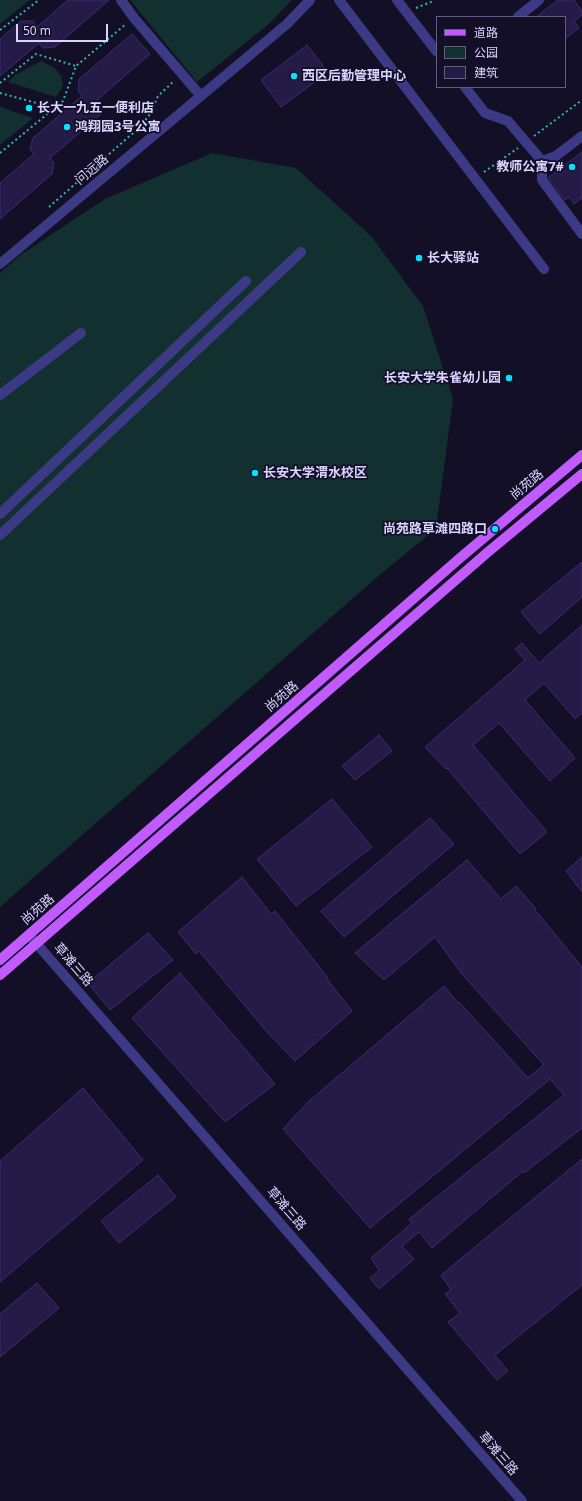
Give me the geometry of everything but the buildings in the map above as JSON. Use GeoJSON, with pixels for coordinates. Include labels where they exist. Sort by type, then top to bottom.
{"type":"FeatureCollection","features":[{"type":"Feature","properties":{"kind":"main road","name":"尚苑路"},"geometry":{"type":"LineString","coordinates":[[0,960],[460,558],[582,455]]}},
{"type":"Feature","properties":{"kind":"main road","name":"尚苑路"},"geometry":{"type":"LineString","coordinates":[[0,975],[488,552],[582,474]]}},
{"type":"Feature","properties":{"kind":"street"},"geometry":{"type":"LineString","coordinates":[[121,0],[134,18],[200,96]]}},
{"type":"Feature","properties":{"kind":"street","name":"问远路"},"geometry":{"type":"LineString","coordinates":[[1,261],[286,24],[310,0]]}},
{"type":"Feature","properties":{"kind":"street"},"geometry":{"type":"LineString","coordinates":[[397,0],[436,51]]}},
{"type":"Feature","properties":{"kind":"street"},"geometry":{"type":"LineString","coordinates":[[519,16],[539,0]]}},
{"type":"Feature","properties":{"kind":"street"},"geometry":{"type":"LineString","coordinates":[[345,2],[544,269]]}},
{"type":"Feature","properties":{"kind":"street"},"geometry":{"type":"LineString","coordinates":[[466,88],[485,113],[508,121],[542,161],[542,180],[582,234]]}},
{"type":"Feature","properties":{"kind":"street"},"geometry":{"type":"LineString","coordinates":[[542,161],[556,156],[582,136]]}},
{"type":"Feature","properties":{"kind":"street"},"geometry":{"type":"LineString","coordinates":[[0,535],[302,252]]}},
{"type":"Feature","properties":{"kind":"street"},"geometry":{"type":"LineString","coordinates":[[0,514],[246,280]]}},
{"type":"Feature","properties":{"kind":"street"},"geometry":{"type":"LineString","coordinates":[[0,395],[81,333]]}},
{"type":"Feature","properties":{"kind":"street","name":"草滩三路"},"geometry":{"type":"LineString","coordinates":[[29,935],[522,1501]]}},
{"type":"Feature","properties":{"kind":"path"},"geometry":{"type":"LineString","coordinates":[[0,30],[39,0]]}},
{"type":"Feature","properties":{"kind":"path"},"geometry":{"type":"LineString","coordinates":[[406,12],[433,0]]}},
{"type":"Feature","properties":{"kind":"path"},"geometry":{"type":"LineString","coordinates":[[0,153],[63,101],[76,66],[134,18]]}},
{"type":"Feature","properties":{"kind":"path"},"geometry":{"type":"LineString","coordinates":[[0,83],[36,54],[76,66]]}},
{"type":"Feature","properties":{"kind":"path"},"geometry":{"type":"LineString","coordinates":[[47,209],[141,126],[150,114],[158,96],[182,74]]}},
{"type":"Feature","properties":{"kind":"path"},"geometry":{"type":"LineString","coordinates":[[0,93],[55,108]]}},
{"type":"Feature","properties":{"kind":"path"},"geometry":{"type":"LineString","coordinates":[[475,178],[582,100]]}},
{"type":"Feature","properties":{"kind":"green space"},"geometry":{"type":"Polygon","coordinates":[[[0,0],[30,0],[0,24],[0,0]]]}},
{"type":"Feature","properties":{"kind":"green space"},"geometry":{"type":"Polygon","coordinates":[[[130,0],[292,0],[270,23],[197,82],[130,0]]]}},
{"type":"Feature","properties":{"kind":"green space"},"geometry":{"type":"Polygon","coordinates":[[[41,61],[54,67],[61,76],[63,86],[56,97],[8,82],[15,75],[41,61]]]}},
{"type":"Feature","properties":{"kind":"green space"},"geometry":{"type":"Polygon","coordinates":[[[0,107],[33,118],[0,145],[0,107]]]}},
{"type":"Feature","properties":{"kind":"green space","name":"长安大学渭水校区"},"geometry":{"type":"Polygon","coordinates":[[[212,153],[296,168],[371,236],[423,306],[453,399],[436,529],[383,572],[0,907],[0,273],[19,256],[105,199],[212,153]]]}},
{"type":"Feature","properties":{"kind":"place","name":"西区后勤管理中心"},"geometry":{"type":"Point","coordinates":[294,76]}},
{"type":"Feature","properties":{"kind":"place","name":"长大一九五一便利店"},"geometry":{"type":"Point","coordinates":[29,108]}},
{"type":"Feature","properties":{"kind":"place","name":"鸿翔园3号公寓"},"geometry":{"type":"Point","coordinates":[67,127]}},
{"type":"Feature","properties":{"kind":"place","name":"教师公寓7#"},"geometry":{"type":"Point","coordinates":[572,167]}},
{"type":"Feature","properties":{"kind":"place","name":"长大驿站"},"geometry":{"type":"Point","coordinates":[419,258]}},
{"type":"Feature","properties":{"kind":"place","name":"长安大学朱雀幼儿园"},"geometry":{"type":"Point","coordinates":[509,378]}},
{"type":"Feature","properties":{"kind":"place","name":"长安大学渭水校区"},"geometry":{"type":"Point","coordinates":[255,473]}},
{"type":"Feature","properties":{"kind":"place","name":"尚苑路草滩四路口"},"geometry":{"type":"Point","coordinates":[495,529]}}]}
